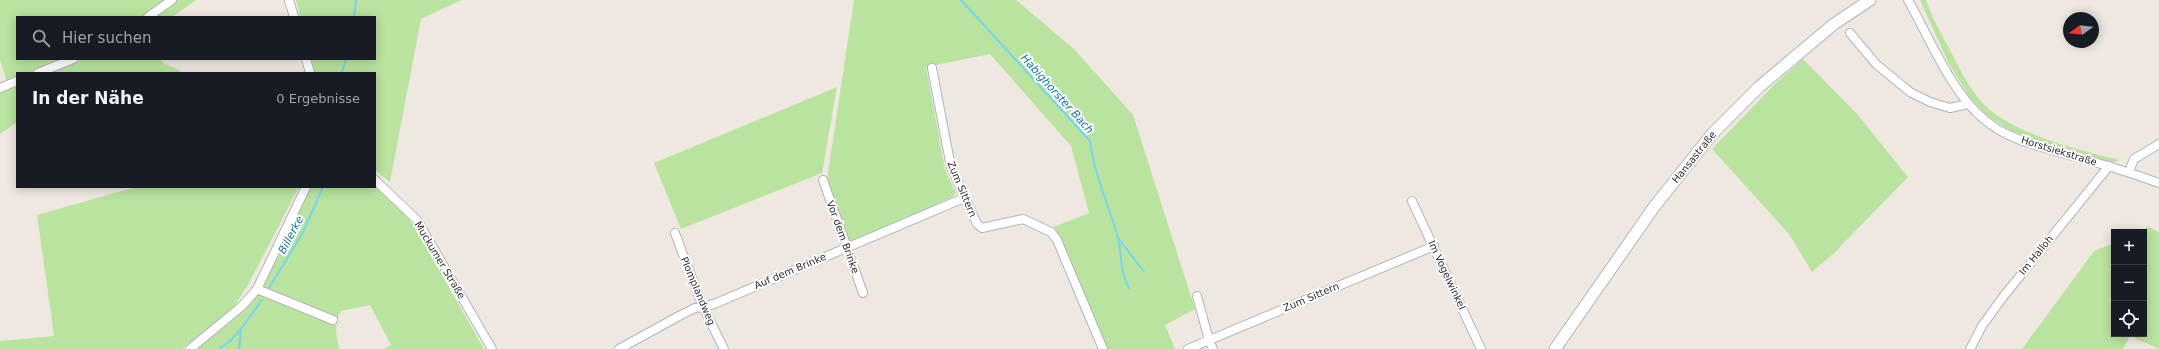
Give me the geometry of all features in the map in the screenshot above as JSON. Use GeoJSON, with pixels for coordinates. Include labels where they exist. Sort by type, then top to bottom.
{"type":"FeatureCollection","features":[{"type":"Feature","properties":{"kind":"main road","name":"Hansastraße"},"geometry":{"type":"LineString","coordinates":[[1555,349],[1654,207],[1712,134],[1758,87],[1834,24],[1870,0]]}},
{"type":"Feature","properties":{"kind":"street"},"geometry":{"type":"LineString","coordinates":[[149,16],[172,0]]}},
{"type":"Feature","properties":{"kind":"street"},"geometry":{"type":"LineString","coordinates":[[289,0],[294,16]]}},
{"type":"Feature","properties":{"kind":"street","name":"Horstsiekstraße"},"geometry":{"type":"LineString","coordinates":[[1908,0],[1956,87],[1968,104],[1985,121],[2009,136],[2130,172],[2159,183]]}},
{"type":"Feature","properties":{"kind":"street"},"geometry":{"type":"LineString","coordinates":[[1850,33],[1876,64],[1910,92],[1930,102],[1950,108],[1968,104]]}},
{"type":"Feature","properties":{"kind":"street"},"geometry":{"type":"LineString","coordinates":[[40,72],[70,60]]}},
{"type":"Feature","properties":{"kind":"street"},"geometry":{"type":"LineString","coordinates":[[306,60],[310,72]]}},
{"type":"Feature","properties":{"kind":"street","name":"Zum Sittern"},"geometry":{"type":"LineString","coordinates":[[932,68],[950,167],[977,224],[982,228],[1023,220],[1051,232],[1057,240],[1103,349]]}},
{"type":"Feature","properties":{"kind":"street"},"geometry":{"type":"LineString","coordinates":[[0,88],[16,82]]}},
{"type":"Feature","properties":{"kind":"street"},"geometry":{"type":"LineString","coordinates":[[2130,172],[2134,159],[2159,144]]}},
{"type":"Feature","properties":{"kind":"street","name":"Im Halloh"},"geometry":{"type":"LineString","coordinates":[[1970,349],[1982,326],[2002,297],[2109,166]]}},
{"type":"Feature","properties":{"kind":"street","name":"Vor dem Brinke"},"geometry":{"type":"LineString","coordinates":[[822,180],[863,293]]}},
{"type":"Feature","properties":{"kind":"street","name":"Muckumer Straße"},"geometry":{"type":"LineString","coordinates":[[376,181],[417,220],[492,349]]}},
{"type":"Feature","properties":{"kind":"street"},"geometry":{"type":"LineString","coordinates":[[190,349],[242,306],[257,289],[306,188]]}},
{"type":"Feature","properties":{"kind":"street","name":"Auf dem Brinke"},"geometry":{"type":"LineString","coordinates":[[618,349],[679,316],[714,304],[964,198]]}},
{"type":"Feature","properties":{"kind":"street","name":"Im Vogelwinkel"},"geometry":{"type":"LineString","coordinates":[[1412,201],[1481,349]]}},
{"type":"Feature","properties":{"kind":"street","name":"Plomplandweg"},"geometry":{"type":"LineString","coordinates":[[675,233],[703,307],[724,349]]}},
{"type":"Feature","properties":{"kind":"street","name":"Zum Sittern"},"geometry":{"type":"LineString","coordinates":[[1188,349],[1434,246]]}},
{"type":"Feature","properties":{"kind":"street"},"geometry":{"type":"LineString","coordinates":[[257,289],[333,320]]}},
{"type":"Feature","properties":{"kind":"street"},"geometry":{"type":"LineString","coordinates":[[1197,296],[1209,340],[1213,349]]}},
{"type":"Feature","properties":{"kind":"green space"},"geometry":{"type":"Polygon","coordinates":[[[0,0],[196,0],[173,16],[16,16],[16,60],[62,60],[32,72],[16,72],[16,78],[7,82],[0,60],[0,0]]]}},
{"type":"Feature","properties":{"kind":"green space"},"geometry":{"type":"Polygon","coordinates":[[[296,0],[461,0],[421,19],[390,182],[376,171],[376,72],[315,72],[311,60],[376,60],[376,16],[300,16],[296,0]]]}},
{"type":"Feature","properties":{"kind":"green space"},"geometry":{"type":"Polygon","coordinates":[[[854,0],[1016,0],[1074,49],[1133,115],[1195,309],[1165,325],[1175,349],[1106,349],[1054,227],[1089,213],[1071,146],[990,54],[926,67],[945,170],[956,193],[952,197],[849,245],[827,179],[854,0]]]}},
{"type":"Feature","properties":{"kind":"green space"},"geometry":{"type":"Polygon","coordinates":[[[1920,0],[1926,0],[1937,26],[1968,84],[1981,101],[1993,112],[2008,122],[2045,139],[2119,160],[2112,163],[2039,142],[2012,131],[1988,116],[1971,99],[1948,62],[1920,0]]]}},
{"type":"Feature","properties":{"kind":"green space"},"geometry":{"type":"Polygon","coordinates":[[[1803,59],[1857,114],[1908,177],[1834,253],[1812,272],[1789,234],[1712,149],[1776,83],[1803,59]]]}},
{"type":"Feature","properties":{"kind":"green space"},"geometry":{"type":"Polygon","coordinates":[[[80,60],[161,60],[180,72],[50,72],[80,60]]]}},
{"type":"Feature","properties":{"kind":"green space"},"geometry":{"type":"Polygon","coordinates":[[[16,85],[16,123],[0,134],[0,92],[16,85]]]}},
{"type":"Feature","properties":{"kind":"green space"},"geometry":{"type":"Polygon","coordinates":[[[837,87],[822,173],[681,229],[654,163],[837,87]]]}},
{"type":"Feature","properties":{"kind":"green space"},"geometry":{"type":"Polygon","coordinates":[[[132,188],[298,188],[249,283],[232,310],[182,349],[0,349],[0,341],[54,336],[37,215],[132,188]]]}},
{"type":"Feature","properties":{"kind":"green space"},"geometry":{"type":"Polygon","coordinates":[[[310,188],[376,188],[396,205],[414,226],[484,349],[384,349],[391,345],[370,305],[341,311],[336,325],[339,349],[197,349],[246,309],[257,295],[310,188]]]}},
{"type":"Feature","properties":{"kind":"green space"},"geometry":{"type":"Polygon","coordinates":[[[2148,227],[2159,232],[2159,349],[2132,337],[2147,337],[2147,229],[2144,229],[2148,227]]]}},
{"type":"Feature","properties":{"kind":"green space"},"geometry":{"type":"Polygon","coordinates":[[[2111,244],[2111,337],[2129,337],[2123,349],[2022,349],[2094,251],[2111,244]]]}},
{"type":"Feature","properties":{"kind":"waterway","name":"Billerke"},"geometry":{"type":"LineString","coordinates":[[354,16],[356,0]]}},
{"type":"Feature","properties":{"kind":"waterway","name":"Habighorster Bach"},"geometry":{"type":"LineString","coordinates":[[961,0],[1090,141],[1098,178],[1118,238],[1124,276],[1129,288]]}},
{"type":"Feature","properties":{"kind":"waterway","name":"Billerke"},"geometry":{"type":"LineString","coordinates":[[342,72],[346,60]]}},
{"type":"Feature","properties":{"kind":"waterway","name":"Billerke"},"geometry":{"type":"LineString","coordinates":[[269,288],[302,234],[323,188]]}},
{"type":"Feature","properties":{"kind":"waterway","name":"Habighorster Bach"},"geometry":{"type":"LineString","coordinates":[[1119,239],[1144,272]]}},
{"type":"Feature","properties":{"kind":"waterway","name":"Billerke"},"geometry":{"type":"LineString","coordinates":[[239,349],[241,329],[262,300]]}},
{"type":"Feature","properties":{"kind":"waterway","name":"Billerke"},"geometry":{"type":"LineString","coordinates":[[220,348],[229,342],[241,329]]}}]}
